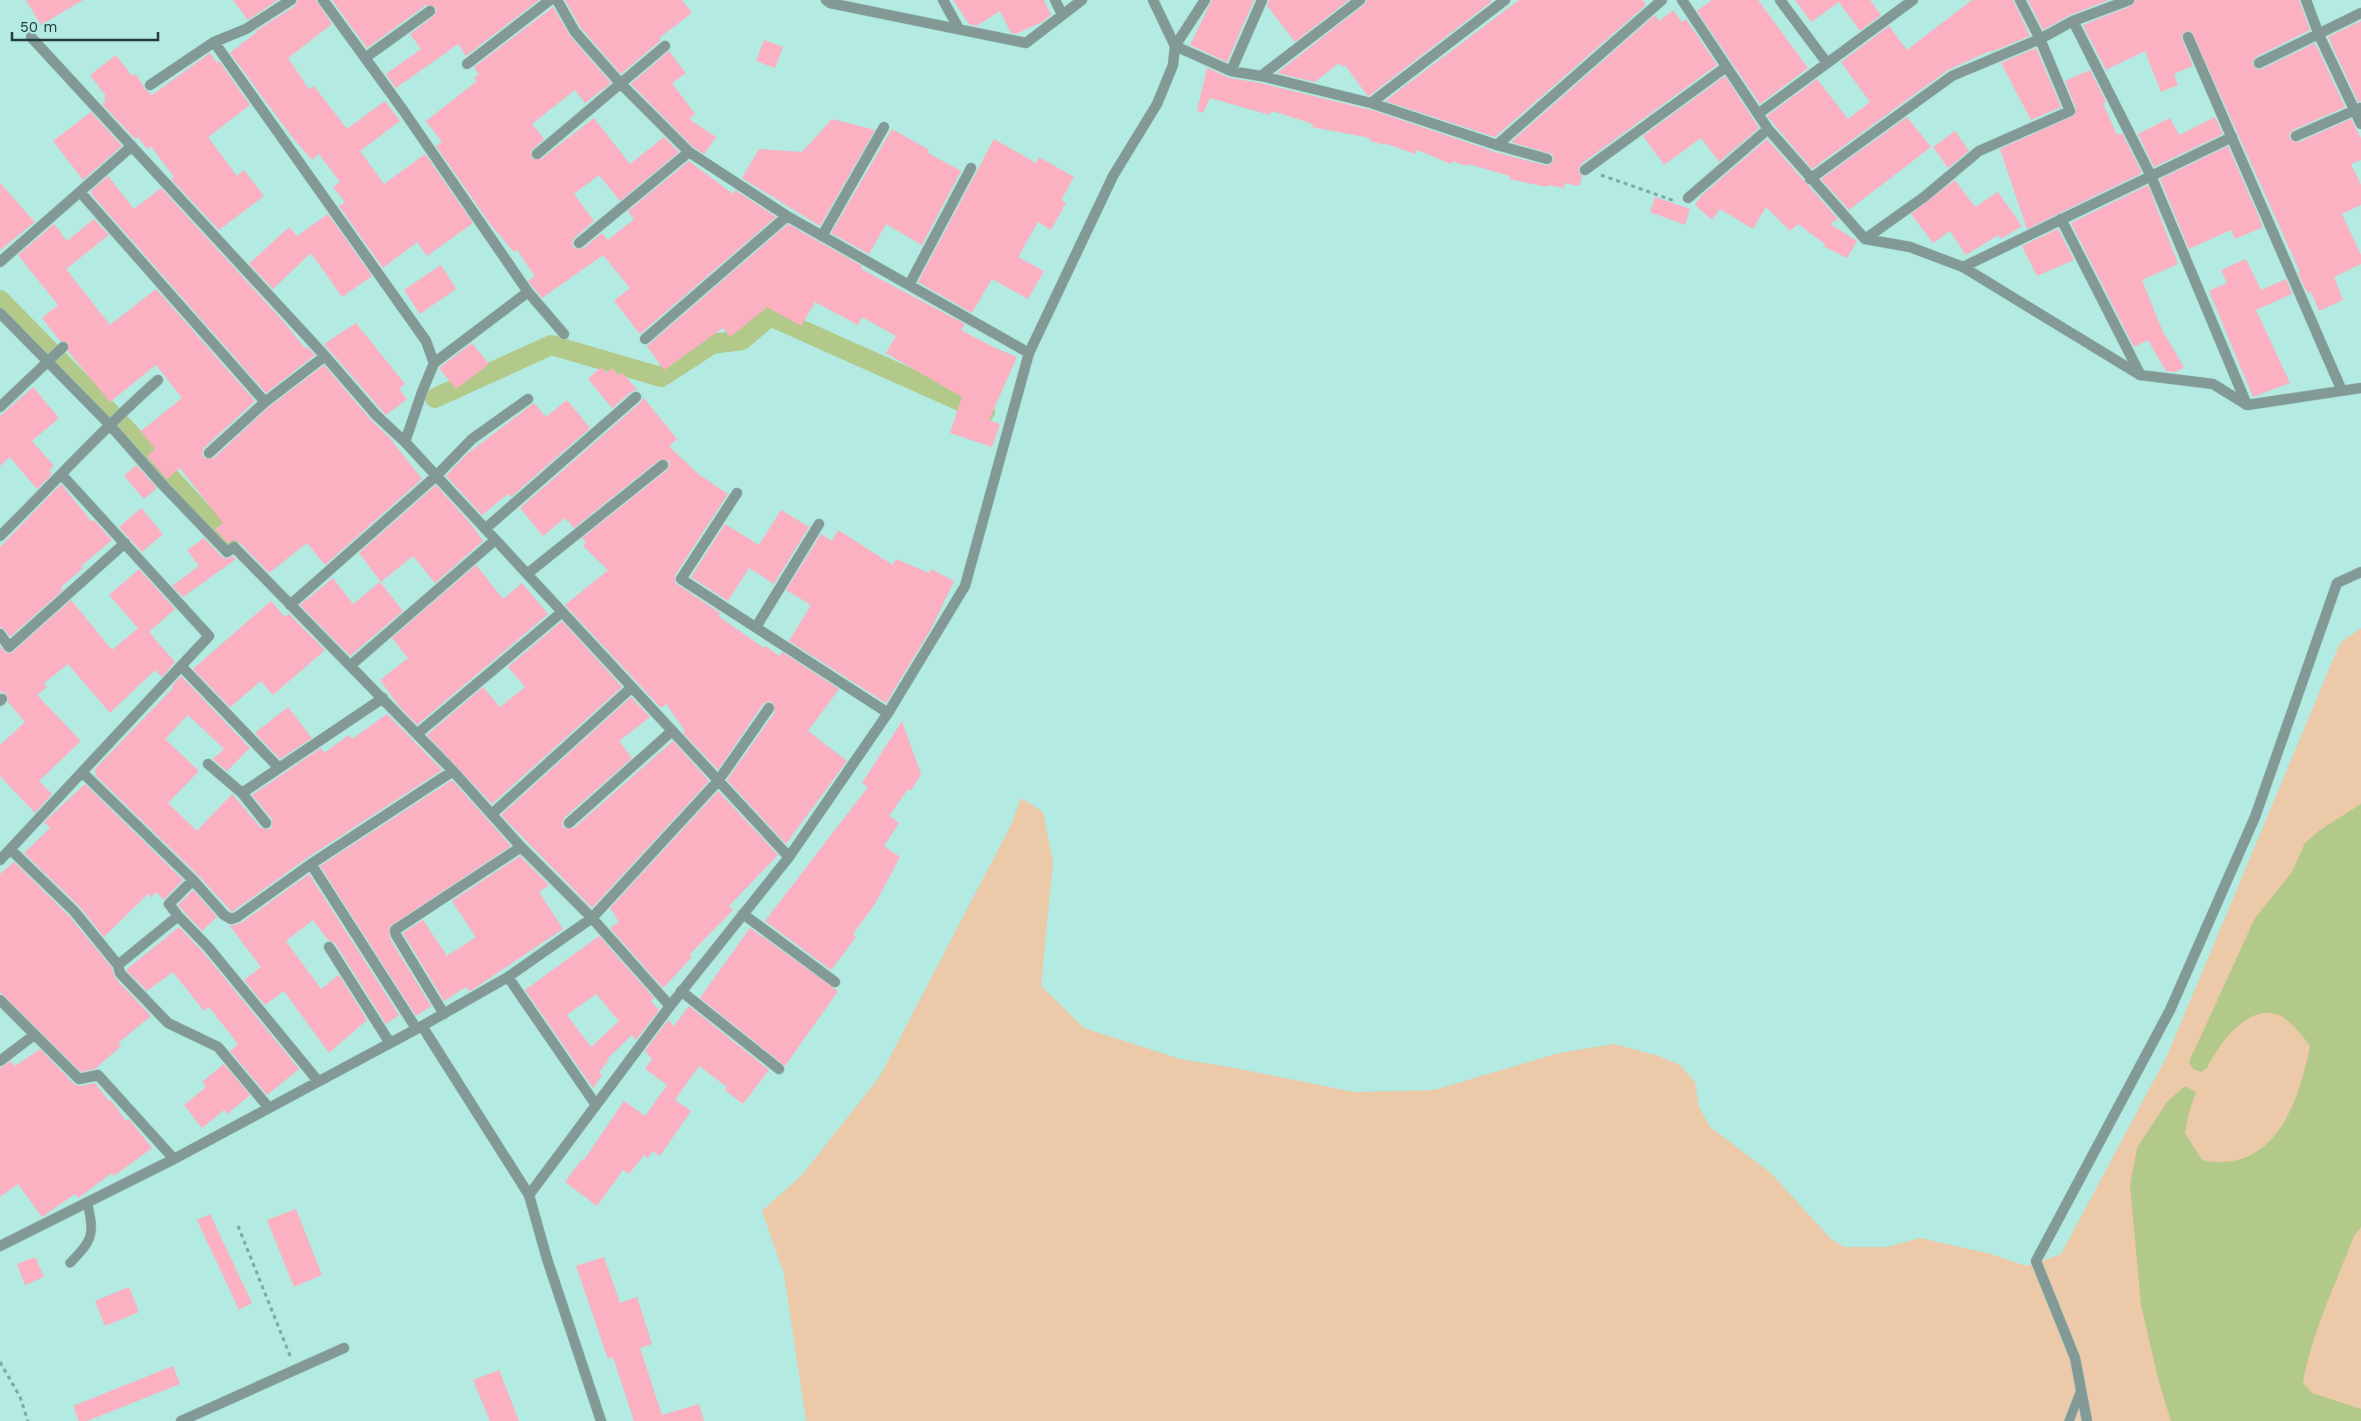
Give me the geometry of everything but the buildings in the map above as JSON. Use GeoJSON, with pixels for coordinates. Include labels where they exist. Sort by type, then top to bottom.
{"type":"FeatureCollection","features":[{"type":"Feature","properties":{"kind":"street"},"geometry":{"type":"LineString","coordinates":[[150,85],[214,42],[246,28],[291,0]]}},
{"type":"Feature","properties":{"kind":"street"},"geometry":{"type":"LineString","coordinates":[[323,0],[528,292],[564,334]]}},
{"type":"Feature","properties":{"kind":"street"},"geometry":{"type":"LineString","coordinates":[[467,64],[550,0]]}},
{"type":"Feature","properties":{"kind":"street"},"geometry":{"type":"LineString","coordinates":[[557,0],[576,32],[621,84],[689,152],[787,216],[1029,353]]}},
{"type":"Feature","properties":{"kind":"street"},"geometry":{"type":"LineString","coordinates":[[826,0],[830,3],[1026,43],[1082,0]]}},
{"type":"Feature","properties":{"kind":"street"},"geometry":{"type":"LineString","coordinates":[[943,0],[959,29]]}},
{"type":"Feature","properties":{"kind":"street"},"geometry":{"type":"LineString","coordinates":[[1055,0],[1062,14]]}},
{"type":"Feature","properties":{"kind":"street"},"geometry":{"type":"LineString","coordinates":[[1153,0],[1176,46],[1231,71],[1261,76],[1370,103],[1497,145],[1547,159]]}},
{"type":"Feature","properties":{"kind":"street"},"geometry":{"type":"LineString","coordinates":[[529,1195],[670,1006],[789,857],[888,713],[965,586],[1029,353],[1113,176],[1157,104],[1172,65],[1176,46],[1205,0]]}},
{"type":"Feature","properties":{"kind":"street"},"geometry":{"type":"LineString","coordinates":[[1231,71],[1262,0]]}},
{"type":"Feature","properties":{"kind":"street"},"geometry":{"type":"LineString","coordinates":[[1261,76],[1360,0]]}},
{"type":"Feature","properties":{"kind":"street"},"geometry":{"type":"LineString","coordinates":[[1497,145],[1662,0]]}},
{"type":"Feature","properties":{"kind":"street"},"geometry":{"type":"LineString","coordinates":[[1682,0],[1768,129],[1810,179],[1865,239],[1910,247],[1963,267],[2140,375],[2213,384],[2246,405],[2361,388]]}},
{"type":"Feature","properties":{"kind":"street"},"geometry":{"type":"LineString","coordinates":[[1780,0],[1827,63]]}},
{"type":"Feature","properties":{"kind":"street"},"geometry":{"type":"LineString","coordinates":[[1758,114],[1913,0]]}},
{"type":"Feature","properties":{"kind":"street"},"geometry":{"type":"LineString","coordinates":[[1865,239],[1924,198],[1980,151],[2070,111],[2040,39],[2020,0]]}},
{"type":"Feature","properties":{"kind":"street"},"geometry":{"type":"LineString","coordinates":[[1810,179],[1952,76],[2040,39],[2073,21],[2127,0]]}},
{"type":"Feature","properties":{"kind":"street"},"geometry":{"type":"LineString","coordinates":[[2306,0],[2319,35],[2358,109],[2361,124]]}},
{"type":"Feature","properties":{"kind":"street"},"geometry":{"type":"LineString","coordinates":[[1370,103],[1502,1]]}},
{"type":"Feature","properties":{"kind":"street"},"geometry":{"type":"LineString","coordinates":[[365,58],[430,11]]}},
{"type":"Feature","properties":{"kind":"street"},"geometry":{"type":"LineString","coordinates":[[2259,63],[2361,13]]}},
{"type":"Feature","properties":{"kind":"street"},"geometry":{"type":"LineString","coordinates":[[2073,21],[2151,176],[2246,405]]}},
{"type":"Feature","properties":{"kind":"street"},"geometry":{"type":"LineString","coordinates":[[31,37],[325,356],[376,415],[405,442],[789,857]]}},
{"type":"Feature","properties":{"kind":"street"},"geometry":{"type":"LineString","coordinates":[[2188,37],[2342,390]]}},
{"type":"Feature","properties":{"kind":"street"},"geometry":{"type":"LineString","coordinates":[[214,42],[426,340],[434,363]]}},
{"type":"Feature","properties":{"kind":"street"},"geometry":{"type":"LineString","coordinates":[[537,154],[665,46]]}},
{"type":"Feature","properties":{"kind":"street"},"geometry":{"type":"LineString","coordinates":[[1585,170],[1726,67]]}},
{"type":"Feature","properties":{"kind":"street"},"geometry":{"type":"LineString","coordinates":[[2296,136],[2358,109]]}},
{"type":"Feature","properties":{"kind":"street"},"geometry":{"type":"LineString","coordinates":[[822,236],[884,127]]}},
{"type":"Feature","properties":{"kind":"street"},"geometry":{"type":"LineString","coordinates":[[1688,198],[1768,129]]}},
{"type":"Feature","properties":{"kind":"street"},"geometry":{"type":"LineString","coordinates":[[1963,267],[2232,137]]}},
{"type":"Feature","properties":{"kind":"street"},"geometry":{"type":"LineString","coordinates":[[0,262],[132,146]]}},
{"type":"Feature","properties":{"kind":"street"},"geometry":{"type":"LineString","coordinates":[[579,243],[689,152]]}},
{"type":"Feature","properties":{"kind":"street"},"geometry":{"type":"LineString","coordinates":[[909,285],[971,168]]}},
{"type":"Feature","properties":{"kind":"street"},"geometry":{"type":"LineString","coordinates":[[80,192],[265,402]]}},
{"type":"Feature","properties":{"kind":"street"},"geometry":{"type":"LineString","coordinates":[[645,339],[787,216]]}},
{"type":"Feature","properties":{"kind":"street"},"geometry":{"type":"LineString","coordinates":[[2061,219],[2140,375]]}},
{"type":"Feature","properties":{"kind":"street"},"geometry":{"type":"LineString","coordinates":[[405,442],[434,363],[528,292]]}},
{"type":"Feature","properties":{"kind":"street"},"geometry":{"type":"LineString","coordinates":[[0,313],[109,424],[161,483],[227,552],[234,547],[383,698],[493,813],[521,847],[592,918],[670,1006]]}},
{"type":"Feature","properties":{"kind":"street"},"geometry":{"type":"LineString","coordinates":[[0,408],[63,348]]}},
{"type":"Feature","properties":{"kind":"street"},"geometry":{"type":"LineString","coordinates":[[209,453],[265,402],[325,356]]}},
{"type":"Feature","properties":{"kind":"street"},"geometry":{"type":"LineString","coordinates":[[0,536],[62,475],[109,424],[158,380]]}},
{"type":"Feature","properties":{"kind":"street"},"geometry":{"type":"LineString","coordinates":[[485,529],[636,397]]}},
{"type":"Feature","properties":{"kind":"street"},"geometry":{"type":"LineString","coordinates":[[290,605],[436,476],[472,440],[528,399]]}},
{"type":"Feature","properties":{"kind":"street"},"geometry":{"type":"LineString","coordinates":[[527,574],[663,465]]}},
{"type":"Feature","properties":{"kind":"street"},"geometry":{"type":"LineString","coordinates":[[0,860],[83,773],[208,636],[62,475]]}},
{"type":"Feature","properties":{"kind":"street"},"geometry":{"type":"LineString","coordinates":[[737,493],[681,579],[888,713]]}},
{"type":"Feature","properties":{"kind":"street"},"geometry":{"type":"LineString","coordinates":[[756,627],[819,524]]}},
{"type":"Feature","properties":{"kind":"street"},"geometry":{"type":"LineString","coordinates":[[351,665],[495,540]]}},
{"type":"Feature","properties":{"kind":"street"},"geometry":{"type":"LineString","coordinates":[[0,634],[10,646],[125,543]]}},
{"type":"Feature","properties":{"kind":"street"},"geometry":{"type":"LineString","coordinates":[[2087,1421],[2075,1358],[2036,1261],[2170,1010],[2244,844],[2337,583],[2361,572]]}},
{"type":"Feature","properties":{"kind":"street"},"geometry":{"type":"LineString","coordinates":[[417,734],[562,612]]}},
{"type":"Feature","properties":{"kind":"street"},"geometry":{"type":"LineString","coordinates":[[181,666],[279,768]]}},
{"type":"Feature","properties":{"kind":"street"},"geometry":{"type":"LineString","coordinates":[[493,813],[632,688]]}},
{"type":"Feature","properties":{"kind":"street"},"geometry":{"type":"LineString","coordinates":[[242,793],[383,698]]}},
{"type":"Feature","properties":{"kind":"street"},"geometry":{"type":"LineString","coordinates":[[0,1246],[174,1159],[444,1014],[508,977],[592,918],[718,781],[768,708]]}},
{"type":"Feature","properties":{"kind":"street"},"geometry":{"type":"LineString","coordinates":[[569,823],[672,731]]}},
{"type":"Feature","properties":{"kind":"street"},"geometry":{"type":"LineString","coordinates":[[208,764],[242,793],[266,824]]}},
{"type":"Feature","properties":{"kind":"street"},"geometry":{"type":"LineString","coordinates":[[83,773],[193,880],[224,915],[234,918],[311,864],[453,771]]}},
{"type":"Feature","properties":{"kind":"street"},"geometry":{"type":"LineString","coordinates":[[444,1014],[396,936],[395,930],[521,847]]}},
{"type":"Feature","properties":{"kind":"street"},"geometry":{"type":"LineString","coordinates":[[11,850],[74,911],[118,965],[120,973],[168,1023],[218,1047],[269,1108]]}},
{"type":"Feature","properties":{"kind":"street"},"geometry":{"type":"LineString","coordinates":[[311,864],[529,1195],[547,1259],[601,1421]]}},
{"type":"Feature","properties":{"kind":"street"},"geometry":{"type":"LineString","coordinates":[[193,880],[169,904],[208,947],[318,1081]]}},
{"type":"Feature","properties":{"kind":"street"},"geometry":{"type":"LineString","coordinates":[[742,914],[835,982]]}},
{"type":"Feature","properties":{"kind":"street"},"geometry":{"type":"LineString","coordinates":[[118,965],[178,916]]}},
{"type":"Feature","properties":{"kind":"street"},"geometry":{"type":"LineString","coordinates":[[329,947],[390,1043]]}},
{"type":"Feature","properties":{"kind":"street"},"geometry":{"type":"LineString","coordinates":[[508,977],[596,1105]]}},
{"type":"Feature","properties":{"kind":"street"},"geometry":{"type":"LineString","coordinates":[[681,992],[779,1069]]}},
{"type":"Feature","properties":{"kind":"street"},"geometry":{"type":"LineString","coordinates":[[0,1000],[79,1079],[98,1074],[174,1159]]}},
{"type":"Feature","properties":{"kind":"street"},"geometry":{"type":"LineString","coordinates":[[0,1061],[34,1035]]}},
{"type":"Feature","properties":{"kind":"street"},"geometry":{"type":"LineString","coordinates":[[181,1421],[344,1348]]}},
{"type":"Feature","properties":{"kind":"lane"},"geometry":{"type":"LineString","coordinates":[[70,1263],[89,1242],[92,1235],[93,1228],[87,1202]]}},
{"type":"Feature","properties":{"kind":"lane"},"geometry":{"type":"LineString","coordinates":[[2069,1421],[2081,1390]]}},
{"type":"Feature","properties":{"kind":"path"},"geometry":{"type":"LineString","coordinates":[[1585,170],[1648,190],[1676,202],[1688,198]]}},
{"type":"Feature","properties":{"kind":"path"},"geometry":{"type":"LineString","coordinates":[[238,1226],[296,1370]]}},
{"type":"Feature","properties":{"kind":"path"},"geometry":{"type":"LineString","coordinates":[[0,1362],[20,1397],[28,1421]]}},
{"type":"Feature","properties":{"kind":"shaded area"},"geometry":{"type":"Polygon","coordinates":[[[2361,628],[2361,1421],[806,1421],[784,1274],[762,1211],[802,1175],[880,1076],[1011,825],[1021,798],[1043,812],[1053,862],[1041,986],[1084,1028],[1180,1059],[1354,1092],[1434,1090],[1559,1053],[1614,1044],[1656,1055],[1680,1065],[1695,1082],[1699,1107],[1710,1127],[1771,1173],[1831,1239],[1844,1247],[1887,1247],[1920,1238],[1991,1254],[2027,1266],[2061,1254],[2167,1056],[2340,643],[2361,628]]]}},
{"type":"Feature","properties":{"kind":"shaded area"},"geometry":{"type":"Polygon","coordinates":[[[2361,804],[2361,1227],[2354,1236],[2325,1309],[2312,1347],[2303,1383],[2312,1393],[2361,1409],[2361,1421],[2171,1421],[2159,1382],[2141,1305],[2130,1185],[2137,1148],[2167,1102],[2185,1086],[2196,1092],[2189,1112],[2185,1133],[2202,1160],[2227,1162],[2248,1157],[2265,1146],[2279,1130],[2299,1090],[2310,1046],[2285,1019],[2276,1014],[2265,1013],[2254,1016],[2234,1029],[2218,1049],[2207,1068],[2201,1072],[2193,1069],[2189,1062],[2255,918],[2292,872],[2305,843],[2320,830],[2361,804]]]}},
{"type":"Feature","properties":{"kind":"waterway"},"geometry":{"type":"LineString","coordinates":[[0,300],[122,425],[227,540],[236,532]]}},
{"type":"Feature","properties":{"kind":"waterway"},"geometry":{"type":"LineString","coordinates":[[435,398],[551,345],[661,377],[712,344],[742,340],[770,316],[985,412]]}}]}
